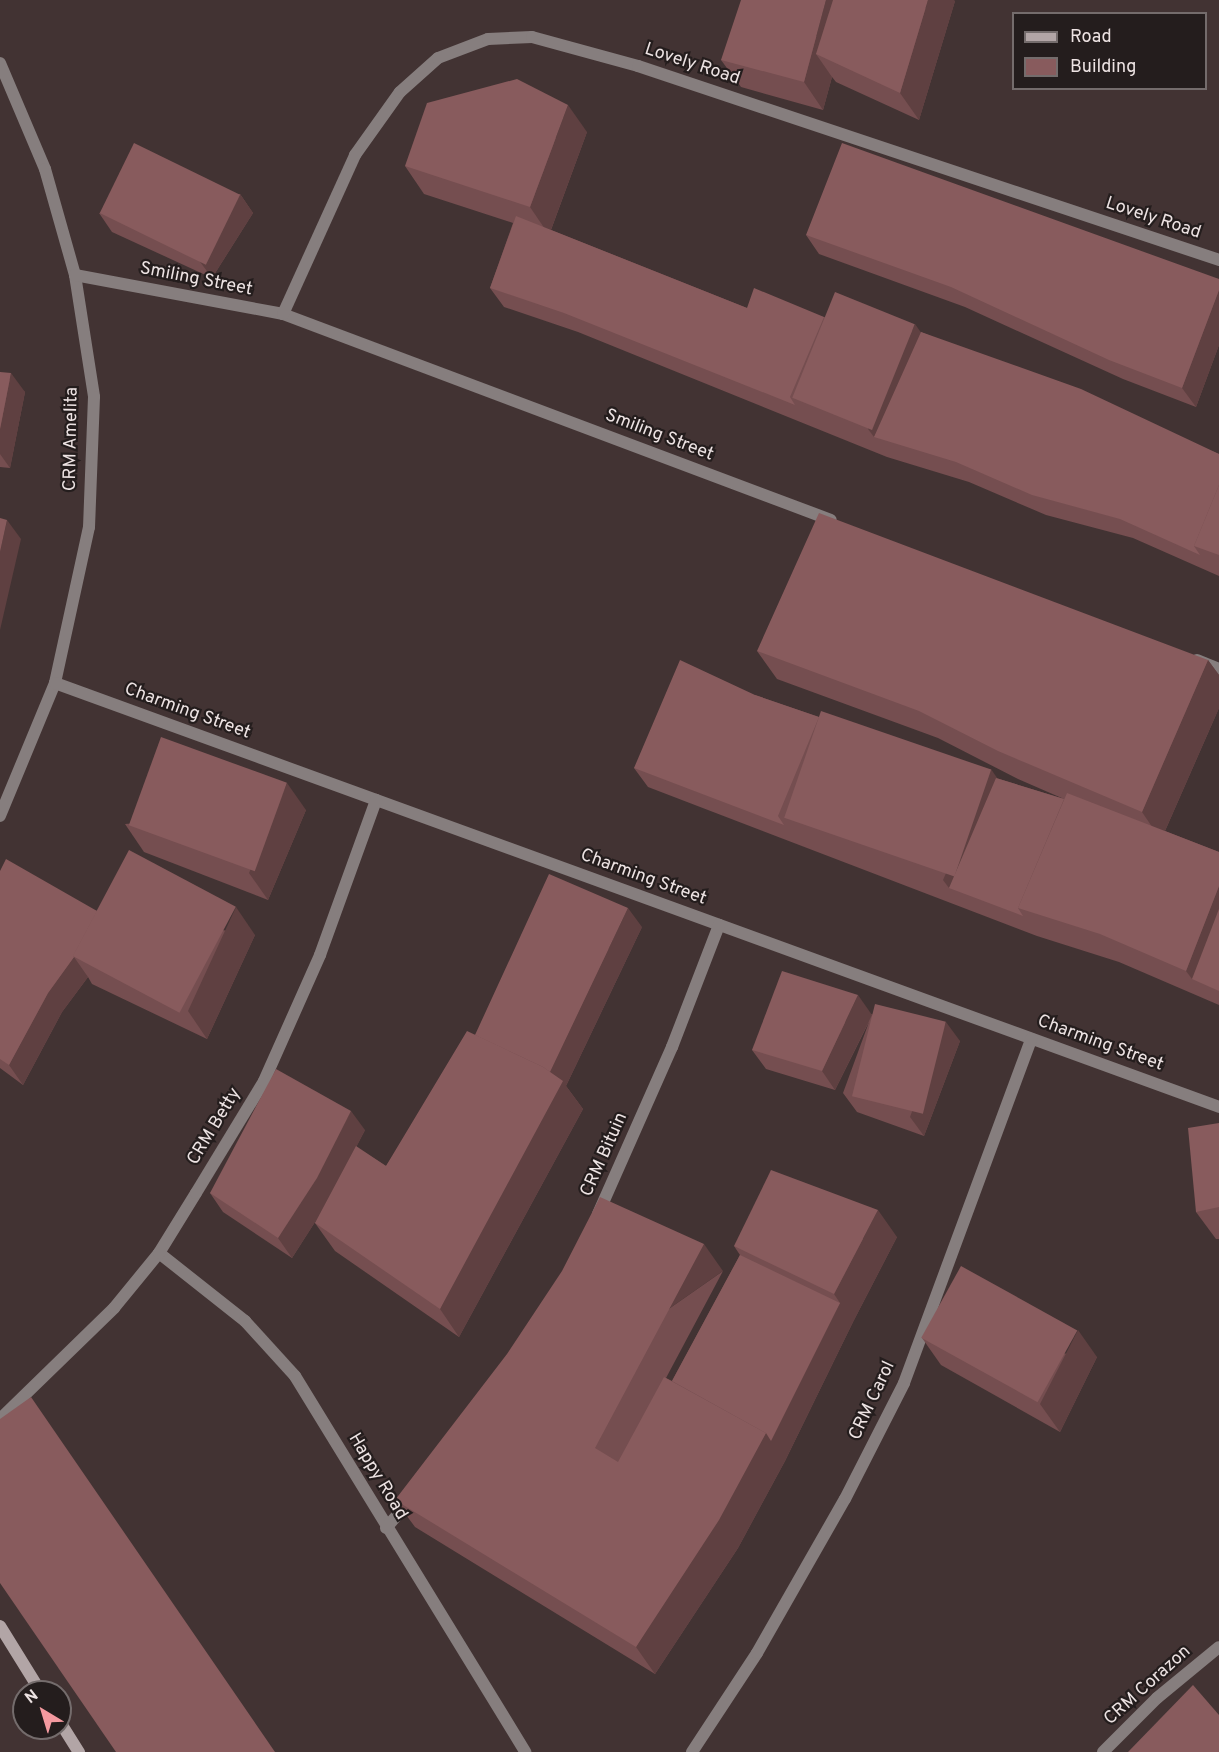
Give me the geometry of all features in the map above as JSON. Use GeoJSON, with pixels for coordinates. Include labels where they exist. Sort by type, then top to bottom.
{"type":"FeatureCollection","features":[{"type":"Feature","properties":{"kind":"street","name":"Lovely Road"},"geometry":{"type":"LineString","coordinates":[[282,314],[355,155],[400,92],[438,58],[488,39],[532,37],[638,66],[1219,260]]}},
{"type":"Feature","properties":{"kind":"street","name":"CRM Amelita"},"geometry":{"type":"LineString","coordinates":[[0,63],[45,169],[75,275],[94,397],[88,527],[55,682],[0,816]]}},
{"type":"Feature","properties":{"kind":"street","name":"Smiling Street"},"geometry":{"type":"LineString","coordinates":[[75,275],[282,314],[845,525]]}},
{"type":"Feature","properties":{"kind":"street"},"geometry":{"type":"LineString","coordinates":[[1187,656],[1219,669]]}},
{"type":"Feature","properties":{"kind":"street","name":"Charming Street"},"geometry":{"type":"LineString","coordinates":[[55,682],[1219,1107]]}},
{"type":"Feature","properties":{"kind":"street","name":"CRM Betty"},"geometry":{"type":"LineString","coordinates":[[0,1419],[114,1308],[159,1253],[264,1081],[320,955],[376,800]]}},
{"type":"Feature","properties":{"kind":"street","name":"CRM Bituin"},"geometry":{"type":"LineString","coordinates":[[590,1229],[672,1047],[719,925]]}},
{"type":"Feature","properties":{"kind":"street","name":"CRM Carol"},"geometry":{"type":"LineString","coordinates":[[692,1752],[757,1653],[834,1520],[904,1383],[1031,1039]]}},
{"type":"Feature","properties":{"kind":"street","name":"Happy Road"},"geometry":{"type":"LineString","coordinates":[[159,1253],[245,1321],[295,1376],[525,1752]]}},
{"type":"Feature","properties":{"kind":"street"},"geometry":{"type":"LineString","coordinates":[[386,1528],[422,1486]]}},
{"type":"Feature","properties":{"kind":"street"},"geometry":{"type":"LineString","coordinates":[[0,1626],[34,1680]]}},
{"type":"Feature","properties":{"kind":"street","name":"CRM Corazon"},"geometry":{"type":"LineString","coordinates":[[1103,1752],[1157,1698],[1219,1647]]}},
{"type":"Feature","properties":{"kind":"building"},"geometry":{"type":"Polygon","coordinates":[[[741,0],[826,0],[804,82],[721,60],[741,0]]]}},
{"type":"Feature","properties":{"kind":"building"},"geometry":{"type":"Polygon","coordinates":[[[833,0],[928,0],[900,93],[816,54],[833,0]]]}},
{"type":"Feature","properties":{"kind":"building"},"geometry":{"type":"Polygon","coordinates":[[[517,79],[568,105],[530,207],[405,166],[427,103],[517,79]]]}},
{"type":"Feature","properties":{"kind":"building"},"geometry":{"type":"Polygon","coordinates":[[[134,143],[240,195],[206,265],[100,213],[134,143]]]}},
{"type":"Feature","properties":{"kind":"building"},"geometry":{"type":"Polygon","coordinates":[[[842,143],[1219,279],[1219,290],[1182,388],[1109,360],[951,287],[806,235],[842,143]]]}},
{"type":"Feature","properties":{"kind":"building"},"geometry":{"type":"Polygon","coordinates":[[[516,216],[747,308],[754,288],[824,317],[790,397],[795,405],[564,313],[490,288],[516,216]]]}},
{"type":"Feature","properties":{"kind":"building"},"geometry":{"type":"Polygon","coordinates":[[[835,292],[915,324],[872,430],[792,398],[835,292]]]}},
{"type":"Feature","properties":{"kind":"building"},"geometry":{"type":"Polygon","coordinates":[[[921,332],[1081,389],[1219,454],[1219,485],[1194,546],[1200,555],[1120,519],[1032,495],[956,462],[874,437],[921,332]]]}},
{"type":"Feature","properties":{"kind":"building"},"geometry":{"type":"Polygon","coordinates":[[[0,372],[11,373],[0,429],[0,372]]]}},
{"type":"Feature","properties":{"kind":"building"},"geometry":{"type":"Polygon","coordinates":[[[1219,485],[1219,555],[1194,546],[1219,485]]]}},
{"type":"Feature","properties":{"kind":"building"},"geometry":{"type":"Polygon","coordinates":[[[819,513],[1208,660],[1142,812],[998,751],[919,711],[757,651],[819,513]]]}},
{"type":"Feature","properties":{"kind":"building"},"geometry":{"type":"Polygon","coordinates":[[[0,518],[7,520],[0,552],[0,518]]]}},
{"type":"Feature","properties":{"kind":"building"},"geometry":{"type":"Polygon","coordinates":[[[680,660],[755,695],[819,717],[778,816],[784,825],[634,768],[680,660]]]}},
{"type":"Feature","properties":{"kind":"building"},"geometry":{"type":"Polygon","coordinates":[[[821,711],[991,770],[954,876],[784,818],[821,711]]]}},
{"type":"Feature","properties":{"kind":"building"},"geometry":{"type":"Polygon","coordinates":[[[161,737],[287,783],[255,871],[129,825],[161,737]]]}},
{"type":"Feature","properties":{"kind":"building"},"geometry":{"type":"Polygon","coordinates":[[[996,778],[1064,799],[1018,908],[1023,916],[949,888],[996,778]]]}},
{"type":"Feature","properties":{"kind":"building"},"geometry":{"type":"Polygon","coordinates":[[[1067,793],[1219,852],[1219,886],[1186,971],[1100,934],[1018,908],[1067,793]]]}},
{"type":"Feature","properties":{"kind":"building"},"geometry":{"type":"Polygon","coordinates":[[[129,850],[236,907],[180,1013],[73,956],[129,850]]]}},
{"type":"Feature","properties":{"kind":"building"},"geometry":{"type":"Polygon","coordinates":[[[6,859],[97,911],[74,957],[48,993],[9,1065],[0,1059],[0,871],[6,859]]]}},
{"type":"Feature","properties":{"kind":"building"},"geometry":{"type":"Polygon","coordinates":[[[549,874],[628,908],[550,1072],[475,1035],[549,874]]]}},
{"type":"Feature","properties":{"kind":"building"},"geometry":{"type":"Polygon","coordinates":[[[1219,909],[1219,991],[1192,979],[1219,909]]]}},
{"type":"Feature","properties":{"kind":"building"},"geometry":{"type":"Polygon","coordinates":[[[782,971],[858,995],[822,1071],[752,1050],[782,971]]]}},
{"type":"Feature","properties":{"kind":"building"},"geometry":{"type":"Polygon","coordinates":[[[875,1004],[946,1022],[923,1114],[852,1096],[875,1004]]]}},
{"type":"Feature","properties":{"kind":"building"},"geometry":{"type":"Polygon","coordinates":[[[467,1031],[543,1067],[563,1081],[440,1309],[315,1223],[356,1146],[386,1166],[467,1031]]]}},
{"type":"Feature","properties":{"kind":"building"},"geometry":{"type":"Polygon","coordinates":[[[276,1069],[351,1111],[317,1178],[278,1238],[210,1193],[276,1069]]]}},
{"type":"Feature","properties":{"kind":"building"},"geometry":{"type":"Polygon","coordinates":[[[1219,1123],[1219,1207],[1196,1212],[1188,1128],[1219,1123]]]}},
{"type":"Feature","properties":{"kind":"building"},"geometry":{"type":"Polygon","coordinates":[[[771,1170],[878,1210],[834,1294],[734,1246],[771,1170]]]}},
{"type":"Feature","properties":{"kind":"building"},"geometry":{"type":"Polygon","coordinates":[[[600,1197],[704,1244],[595,1448],[618,1462],[664,1377],[766,1433],[719,1520],[636,1647],[395,1500],[507,1354],[562,1271],[600,1197]]]}},
{"type":"Feature","properties":{"kind":"building"},"geometry":{"type":"Polygon","coordinates":[[[740,1255],[840,1303],[771,1441],[766,1433],[672,1381],[740,1255]]]}},
{"type":"Feature","properties":{"kind":"building"},"geometry":{"type":"Polygon","coordinates":[[[961,1266],[1077,1330],[1038,1402],[921,1338],[961,1266]]]}},
{"type":"Feature","properties":{"kind":"building"},"geometry":{"type":"Polygon","coordinates":[[[31,1397],[275,1752],[116,1752],[72,1688],[72,1680],[67,1680],[0,1583],[0,1419],[31,1397]]]}},
{"type":"Feature","properties":{"kind":"building"},"geometry":{"type":"Polygon","coordinates":[[[1193,1685],[1219,1715],[1219,1752],[1128,1752],[1193,1685]]]}}]}
